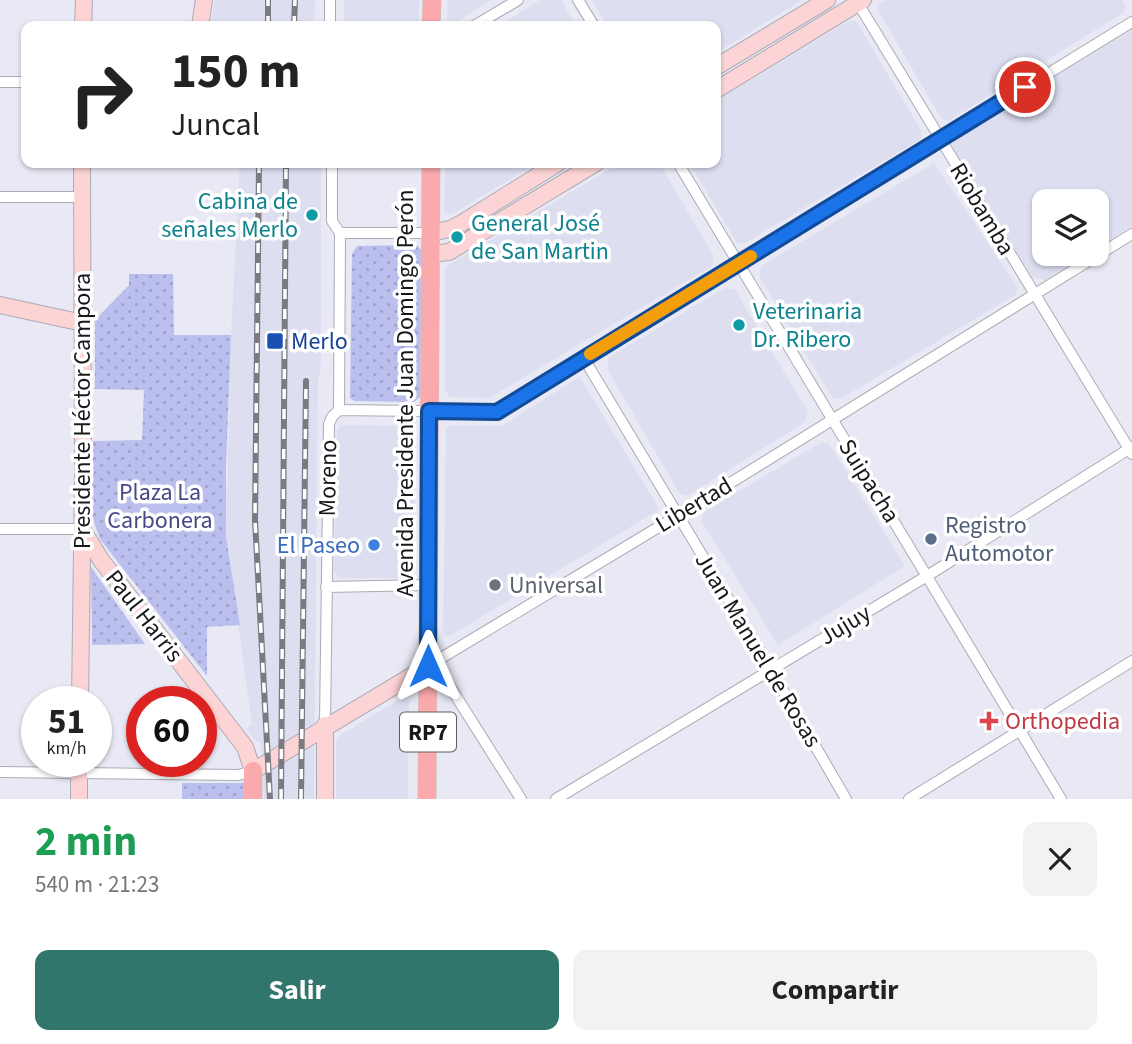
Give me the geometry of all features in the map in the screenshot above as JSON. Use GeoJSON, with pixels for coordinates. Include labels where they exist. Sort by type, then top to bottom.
{"type":"FeatureCollection","features":[{"type":"Feature","properties":{"kind":"main road"},"geometry":{"type":"LineString","coordinates":[[83,21],[84,0]]}},
{"type":"Feature","properties":{"kind":"main road"},"geometry":{"type":"LineString","coordinates":[[201,21],[204,0]]}},
{"type":"Feature","properties":{"kind":"main road"},"geometry":{"type":"LineString","coordinates":[[431,21],[432,0]]}},
{"type":"Feature","properties":{"kind":"main road"},"geometry":{"type":"LineString","coordinates":[[721,64],[827,0]]}},
{"type":"Feature","properties":{"kind":"main road"},"geometry":{"type":"LineString","coordinates":[[721,87],[859,1]]}},
{"type":"Feature","properties":{"kind":"main road","name":"Presidente Héctor Campora"},"geometry":{"type":"LineString","coordinates":[[80,686],[83,529],[82,168]]}},
{"type":"Feature","properties":{"kind":"main road","name":"Avenida Presidente Juan Domingo Perón"},"geometry":{"type":"LineString","coordinates":[[428,666],[431,168]]}},
{"type":"Feature","properties":{"kind":"main road"},"geometry":{"type":"LineString","coordinates":[[430,233],[450,229],[462,223],[550,168]]}},
{"type":"Feature","properties":{"kind":"main road"},"geometry":{"type":"LineString","coordinates":[[430,254],[449,252],[588,168]]}},
{"type":"Feature","properties":{"kind":"main road"},"geometry":{"type":"LineString","coordinates":[[0,304],[83,323]]}},
{"type":"Feature","properties":{"kind":"main road","name":"Paul Harris"},"geometry":{"type":"LineString","coordinates":[[83,529],[101,560],[245,747],[253,771]]}},
{"type":"Feature","properties":{"kind":"main road","name":"Libertad"},"geometry":{"type":"LineString","coordinates":[[253,771],[325,725],[428,666]]}},
{"type":"Feature","properties":{"kind":"main road","name":"RP7"},"geometry":{"type":"LineString","coordinates":[[427,799],[428,666]]}},
{"type":"Feature","properties":{"kind":"main road","name":"Moreno"},"geometry":{"type":"LineString","coordinates":[[325,725],[325,799]]}},
{"type":"Feature","properties":{"kind":"main road"},"geometry":{"type":"LineString","coordinates":[[253,771],[253,799]]}},
{"type":"Feature","properties":{"kind":"main road"},"geometry":{"type":"LineString","coordinates":[[79,777],[79,799]]}},
{"type":"Feature","properties":{"kind":"street"},"geometry":{"type":"LineString","coordinates":[[330,0],[330,21]]}},
{"type":"Feature","properties":{"kind":"street"},"geometry":{"type":"LineString","coordinates":[[482,21],[518,0]]}},
{"type":"Feature","properties":{"kind":"street"},"geometry":{"type":"LineString","coordinates":[[578,0],[591,21]]}},
{"type":"Feature","properties":{"kind":"street","name":"Riobamba"},"geometry":{"type":"LineString","coordinates":[[859,1],[939,139],[1131,450]]}},
{"type":"Feature","properties":{"kind":"street"},"geometry":{"type":"LineString","coordinates":[[339,410],[497,412],[1132,22]]}},
{"type":"Feature","properties":{"kind":"street"},"geometry":{"type":"LineString","coordinates":[[0,82],[21,82]]}},
{"type":"Feature","properties":{"kind":"street","name":"Moreno"},"geometry":{"type":"LineString","coordinates":[[325,725],[329,425],[339,410],[340,233],[332,221],[332,168]]}},
{"type":"Feature","properties":{"kind":"street","name":"Suipacha"},"geometry":{"type":"LineString","coordinates":[[681,168],[1061,799]]}},
{"type":"Feature","properties":{"kind":"street"},"geometry":{"type":"LineString","coordinates":[[0,197],[81,197]]}},
{"type":"Feature","properties":{"kind":"street"},"geometry":{"type":"LineString","coordinates":[[340,233],[430,233]]}},
{"type":"Feature","properties":{"kind":"street","name":"Libertad"},"geometry":{"type":"LineString","coordinates":[[428,666],[832,421],[1132,234]]}},
{"type":"Feature","properties":{"kind":"street","name":"Juan Manuel de Rosas"},"geometry":{"type":"LineString","coordinates":[[583,358],[846,799]]}},
{"type":"Feature","properties":{"kind":"street","name":"Jujuy"},"geometry":{"type":"LineString","coordinates":[[556,799],[1131,450]]}},
{"type":"Feature","properties":{"kind":"street"},"geometry":{"type":"LineString","coordinates":[[0,528],[83,529]]}},
{"type":"Feature","properties":{"kind":"street"},"geometry":{"type":"LineString","coordinates":[[326,587],[428,585]]}},
{"type":"Feature","properties":{"kind":"street"},"geometry":{"type":"LineString","coordinates":[[909,799],[1132,661]]}},
{"type":"Feature","properties":{"kind":"street"},"geometry":{"type":"LineString","coordinates":[[428,666],[447,682],[521,799]]}},
{"type":"Feature","properties":{"kind":"street"},"geometry":{"type":"LineString","coordinates":[[112,769],[238,775],[253,771]]}},
{"type":"Feature","properties":{"kind":"street"},"geometry":{"type":"LineString","coordinates":[[0,772],[21,771]]}},
{"type":"Feature","properties":{"kind":"shaded area"},"geometry":{"type":"Polygon","coordinates":[[[215,0],[315,0],[314,21],[211,21],[215,0]]]}},
{"type":"Feature","properties":{"kind":"shaded area"},"geometry":{"type":"Polygon","coordinates":[[[344,0],[419,0],[419,21],[344,21],[344,0]]]}},
{"type":"Feature","properties":{"kind":"shaded area"},"geometry":{"type":"Polygon","coordinates":[[[448,0],[491,0],[458,21],[447,20],[448,0]]]}},
{"type":"Feature","properties":{"kind":"shaded area"},"geometry":{"type":"Polygon","coordinates":[[[540,0],[561,0],[573,21],[507,21],[540,0]]]}},
{"type":"Feature","properties":{"kind":"shaded area"},"geometry":{"type":"Polygon","coordinates":[[[592,0],[802,0],[721,50],[721,21],[604,21],[592,0]]]}},
{"type":"Feature","properties":{"kind":"shaded area"},"geometry":{"type":"Polygon","coordinates":[[[885,0],[1122,0],[1126,6],[1123,13],[948,121],[941,118],[878,10],[879,4],[885,0]]]}},
{"type":"Feature","properties":{"kind":"shaded area"},"geometry":{"type":"Polygon","coordinates":[[[849,21],[856,21],[922,132],[921,139],[745,243],[737,243],[692,168],[721,168],[721,98],[849,21]]]}},
{"type":"Feature","properties":{"kind":"shaded area"},"geometry":{"type":"Polygon","coordinates":[[[1132,30],[1132,226],[1109,240],[1109,189],[1032,189],[1032,266],[1068,266],[1045,280],[1032,277],[952,147],[955,138],[1132,30]]]}},
{"type":"Feature","properties":{"kind":"shaded area"},"geometry":{"type":"Polygon","coordinates":[[[934,163],[1018,288],[1015,295],[842,398],[833,398],[760,278],[761,266],[934,163]]]}},
{"type":"Feature","properties":{"kind":"shaded area"},"geometry":{"type":"Polygon","coordinates":[[[240,168],[321,168],[321,359],[318,377],[314,799],[264,799],[261,743],[246,729],[252,725],[226,537],[231,335],[240,168]]]}},
{"type":"Feature","properties":{"kind":"shaded area"},"geometry":{"type":"Polygon","coordinates":[[[445,168],[530,168],[450,215],[444,211],[445,168]]]}},
{"type":"Feature","properties":{"kind":"shaded area"},"geometry":{"type":"Polygon","coordinates":[[[612,168],[662,168],[714,256],[712,266],[489,398],[450,397],[445,391],[445,267],[612,168]]]}},
{"type":"Feature","properties":{"kind":"shaded area"},"geometry":{"type":"Polygon","coordinates":[[[725,288],[735,290],[808,412],[805,422],[687,496],[680,494],[608,371],[608,358],[725,288]]]}},
{"type":"Feature","properties":{"kind":"shaded area"},"geometry":{"type":"Polygon","coordinates":[[[576,379],[581,379],[658,507],[657,511],[448,637],[443,634],[446,429],[449,426],[502,426],[576,379]]]}},
{"type":"Feature","properties":{"kind":"shaded area"},"geometry":{"type":"Polygon","coordinates":[[[341,425],[410,426],[415,431],[414,571],[411,578],[339,578],[334,572],[337,430],[341,425]]]}},
{"type":"Feature","properties":{"kind":"shaded area"},"geometry":{"type":"Polygon","coordinates":[[[822,442],[829,444],[905,566],[778,645],[701,520],[704,512],[822,442]]]}},
{"type":"Feature","properties":{"kind":"shaded area"},"geometry":{"type":"Polygon","coordinates":[[[404,697],[409,700],[408,799],[336,799],[336,741],[340,735],[404,697]]]}},
{"type":"Feature","properties":{"kind":"green space"},"geometry":{"type":"Polygon","coordinates":[[[417,245],[422,251],[420,397],[414,402],[354,401],[350,398],[352,254],[357,246],[417,245]]]}},
{"type":"Feature","properties":{"kind":"green space","name":"Plaza La Carbonera"},"geometry":{"type":"Polygon","coordinates":[[[129,274],[173,274],[174,335],[231,335],[226,537],[240,625],[207,627],[207,676],[100,539],[91,514],[93,441],[142,440],[144,390],[95,389],[95,320],[129,285],[129,274]]]}},
{"type":"Feature","properties":{"kind":"green space"},"geometry":{"type":"Polygon","coordinates":[[[143,484],[173,485],[173,535],[143,535],[143,484]]]}},
{"type":"Feature","properties":{"kind":"green space"},"geometry":{"type":"Polygon","coordinates":[[[91,567],[145,644],[92,645],[91,567]]]}},
{"type":"Feature","properties":{"kind":"green space"},"geometry":{"type":"Polygon","coordinates":[[[182,783],[244,783],[244,799],[182,799],[182,783]]]}},
{"type":"Feature","properties":{"kind":"railway"},"geometry":{"type":"LineString","coordinates":[[268,0],[268,21]]}},
{"type":"Feature","properties":{"kind":"railway"},"geometry":{"type":"LineString","coordinates":[[294,21],[295,0]]}},
{"type":"Feature","properties":{"kind":"railway"},"geometry":{"type":"LineString","coordinates":[[259,168],[255,520],[270,799]]}},
{"type":"Feature","properties":{"kind":"railway"},"geometry":{"type":"LineString","coordinates":[[281,799],[286,168]]}},
{"type":"Feature","properties":{"kind":"railway"},"geometry":{"type":"LineString","coordinates":[[301,799],[306,381]]}},
{"type":"Feature","properties":{"kind":"slow traffic"},"geometry":{"type":"LineString","coordinates":[[590,354],[751,256]]}},
{"type":"Feature","properties":{"kind":"place","name":"Cabina de señales Merlo"},"geometry":{"type":"Point","coordinates":[312,215]}},
{"type":"Feature","properties":{"kind":"place","name":"General José de San Martin"},"geometry":{"type":"Point","coordinates":[457,237]}},
{"type":"Feature","properties":{"kind":"place","name":"Veterinaria Dr. Ribero"},"geometry":{"type":"Point","coordinates":[739,325]}},
{"type":"Feature","properties":{"kind":"place","name":"Merlo"},"geometry":{"type":"Point","coordinates":[275,341]}},
{"type":"Feature","properties":{"kind":"place","name":"Registro Automotor"},"geometry":{"type":"Point","coordinates":[931,539]}},
{"type":"Feature","properties":{"kind":"place","name":"El Paseo"},"geometry":{"type":"Point","coordinates":[374,545]}},
{"type":"Feature","properties":{"kind":"place","name":"Universal"},"geometry":{"type":"Point","coordinates":[495,585]}},
{"type":"Feature","properties":{"kind":"place","name":"Orthopedia"},"geometry":{"type":"Point","coordinates":[989,721]}},
{"type":"Feature","properties":{"kind":"route"},"geometry":{"type":"LineString","coordinates":[[428,666],[429,411],[497,412],[1025,87]]}}]}
